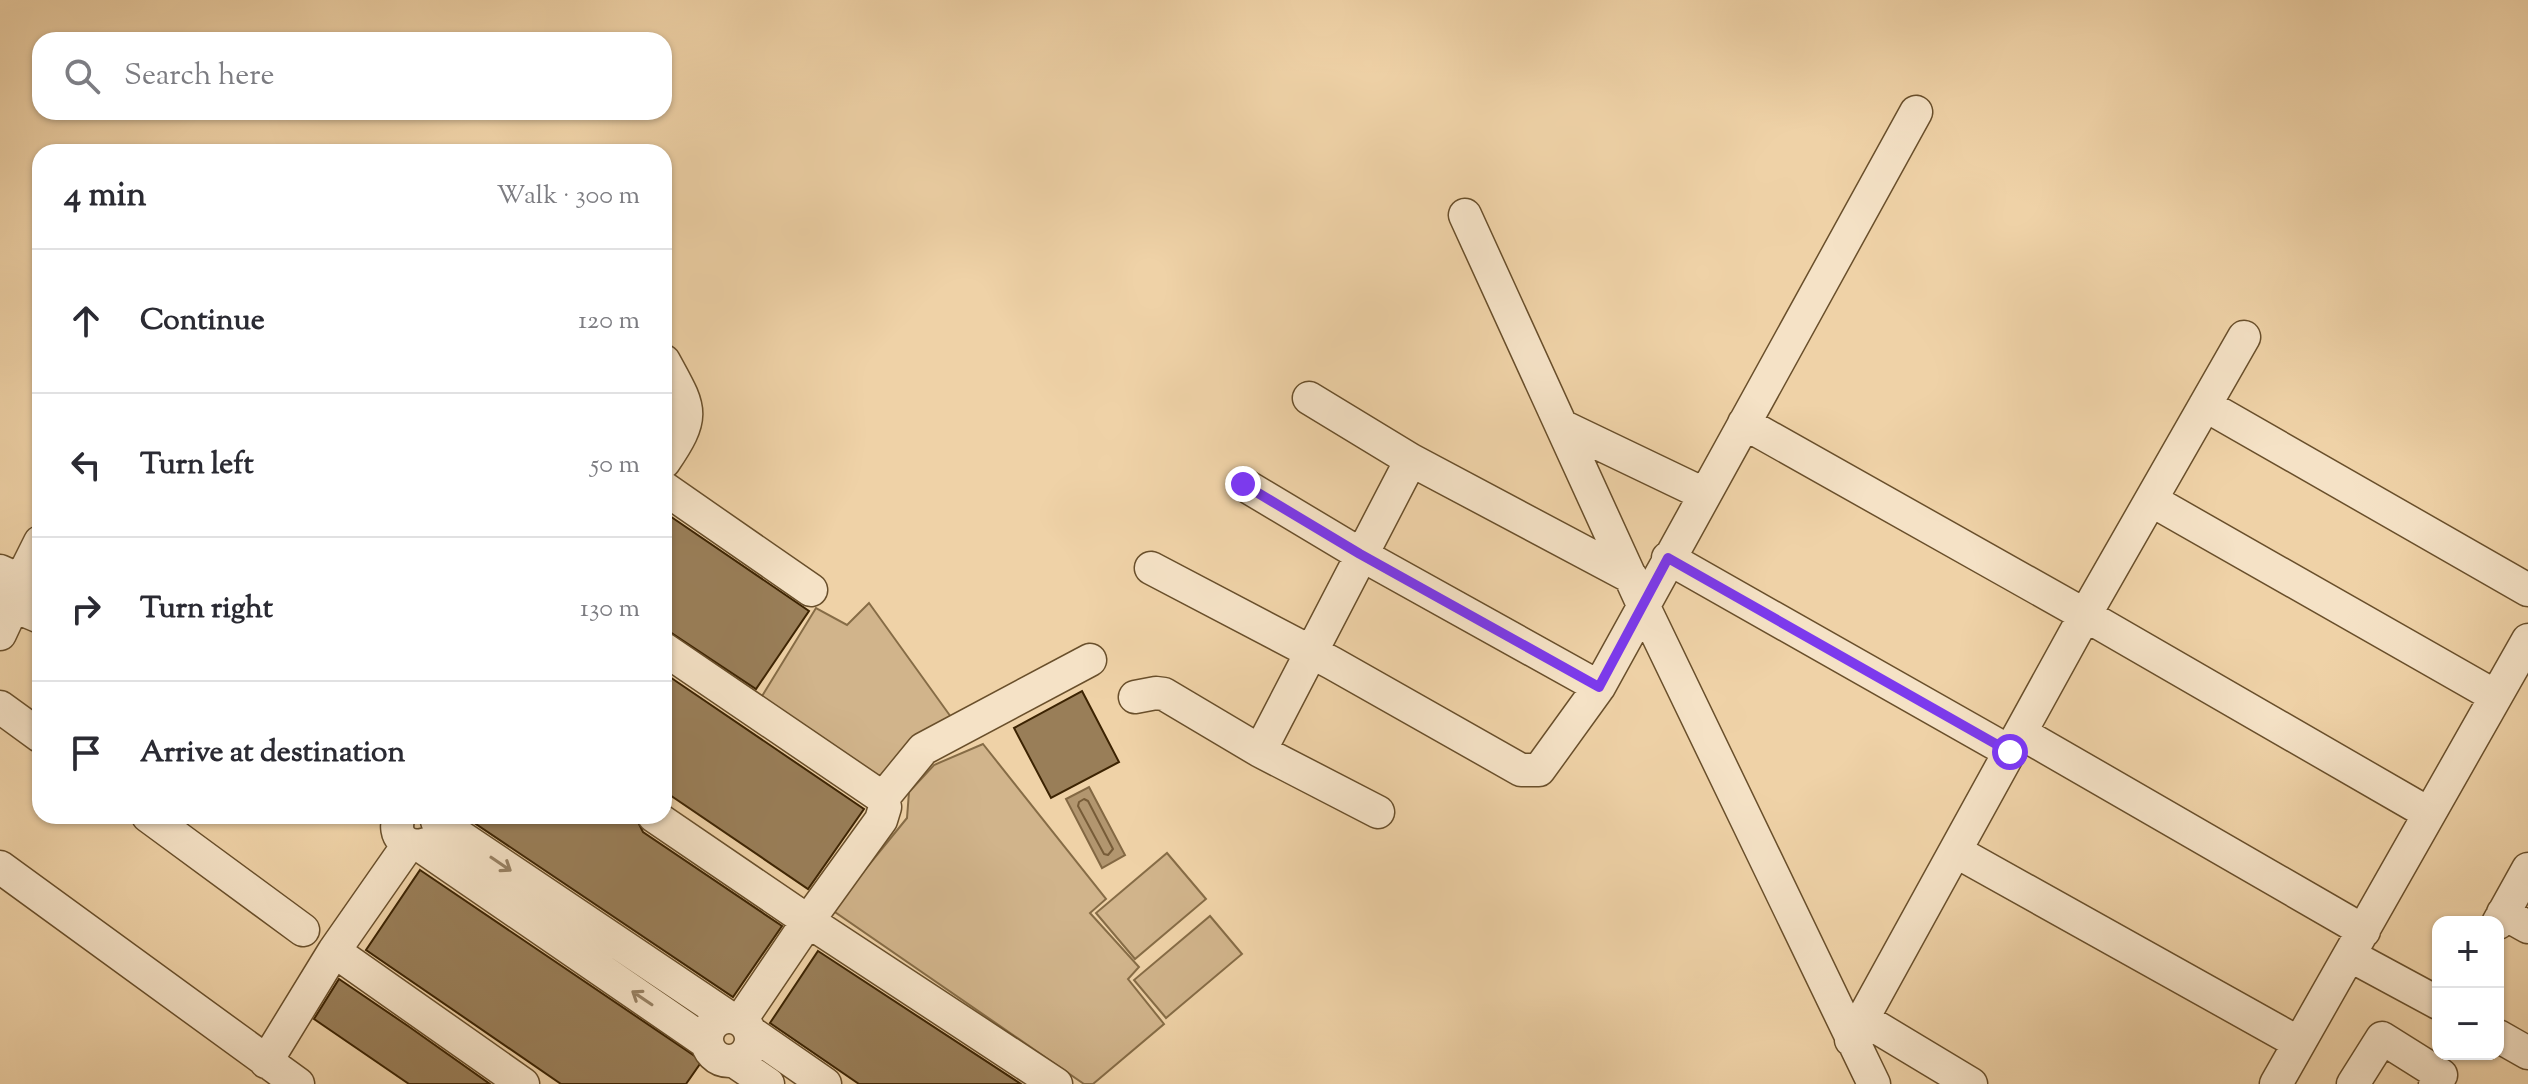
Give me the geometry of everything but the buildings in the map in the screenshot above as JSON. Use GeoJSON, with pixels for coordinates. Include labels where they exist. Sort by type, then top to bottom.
{"type":"FeatureCollection","features":[{"type":"Feature","properties":{"kind":"street"},"geometry":{"type":"LineString","coordinates":[[1151,568],[1311,652],[1521,770],[1539,770],[1599,687],[1916,112]]}},
{"type":"Feature","properties":{"kind":"street"},"geometry":{"type":"LineString","coordinates":[[1465,215],[1644,607],[1857,1029],[1874,1084]]}},
{"type":"Feature","properties":{"kind":"street"},"geometry":{"type":"LineString","coordinates":[[1857,1029],[2085,615],[2244,337]]}},
{"type":"Feature","properties":{"kind":"street"},"geometry":{"type":"LineString","coordinates":[[672,376],[684,398],[686,412],[682,435],[672,450]]}},
{"type":"Feature","properties":{"kind":"street"},"geometry":{"type":"LineString","coordinates":[[1309,398],[1411,460],[1631,577]]}},
{"type":"Feature","properties":{"kind":"street"},"geometry":{"type":"LineString","coordinates":[[2205,405],[2528,590]]}},
{"type":"Feature","properties":{"kind":"street"},"geometry":{"type":"LineString","coordinates":[[1744,423],[2428,813]]}},
{"type":"Feature","properties":{"kind":"street"},"geometry":{"type":"LineString","coordinates":[[1562,426],[1704,494]]}},
{"type":"Feature","properties":{"kind":"street"},"geometry":{"type":"LineString","coordinates":[[1260,751],[1411,460]]}},
{"type":"Feature","properties":{"kind":"street"},"geometry":{"type":"LineString","coordinates":[[1243,484],[1360,554],[1599,687]]}},
{"type":"Feature","properties":{"kind":"street"},"geometry":{"type":"LineString","coordinates":[[672,494],[811,590]]}},
{"type":"Feature","properties":{"kind":"street"},"geometry":{"type":"LineString","coordinates":[[2151,500],[2495,696]]}},
{"type":"Feature","properties":{"kind":"street"},"geometry":{"type":"LineString","coordinates":[[1668,558],[2015,742],[2358,943],[2432,998]]}},
{"type":"Feature","properties":{"kind":"street"},"geometry":{"type":"LineString","coordinates":[[16,600],[32,561]]}},
{"type":"Feature","properties":{"kind":"street"},"geometry":{"type":"LineString","coordinates":[[2276,1084],[2495,696],[2520,672],[2528,640]]}},
{"type":"Feature","properties":{"kind":"street"},"geometry":{"type":"LineString","coordinates":[[672,654],[883,798],[885,807],[881,820],[740,1023]]}},
{"type":"Feature","properties":{"kind":"street"},"geometry":{"type":"LineString","coordinates":[[883,798],[923,749],[1090,660]]}},
{"type":"Feature","properties":{"kind":"street"},"geometry":{"type":"LineString","coordinates":[[1135,697],[1164,694],[1260,751],[1378,812]]}},
{"type":"Feature","properties":{"kind":"street"},"geometry":{"type":"LineString","coordinates":[[0,707],[32,730]]}},
{"type":"Feature","properties":{"kind":"street"},"geometry":{"type":"LineString","coordinates":[[159,824],[303,930]]}},
{"type":"Feature","properties":{"kind":"street"},"geometry":{"type":"LineString","coordinates":[[666,824],[1056,1084]]}},
{"type":"Feature","properties":{"kind":"street"},"geometry":{"type":"LineString","coordinates":[[266,1062],[410,827]]}},
{"type":"Feature","properties":{"kind":"street"},"geometry":{"type":"LineString","coordinates":[[410,827],[740,1023],[825,1084]]}},
{"type":"Feature","properties":{"kind":"street"},"geometry":{"type":"LineString","coordinates":[[410,827],[716,1062],[768,1084]]}},
{"type":"Feature","properties":{"kind":"street"},"geometry":{"type":"LineString","coordinates":[[1957,852],[2299,1043]]}},
{"type":"Feature","properties":{"kind":"street"},"geometry":{"type":"LineString","coordinates":[[0,867],[298,1084]]}},
{"type":"Feature","properties":{"kind":"street"},"geometry":{"type":"LineString","coordinates":[[2510,921],[2528,869]]}},
{"type":"Feature","properties":{"kind":"street"},"geometry":{"type":"LineString","coordinates":[[334,951],[523,1084]]}},
{"type":"Feature","properties":{"kind":"street"},"geometry":{"type":"LineString","coordinates":[[716,1062],[747,1053],[750,1047],[740,1023]]}},
{"type":"Feature","properties":{"kind":"street"},"geometry":{"type":"LineString","coordinates":[[1857,1029],[1971,1084]]}},
{"type":"Feature","properties":{"kind":"street"},"geometry":{"type":"LineString","coordinates":[[2353,1084],[2382,1038],[2441,1075],[2435,1084]]}},
{"type":"Feature","properties":{"kind":"street"},"geometry":{"type":"LineString","coordinates":[[2504,1039],[2528,1053]]}},
{"type":"Feature","properties":{"kind":"shaded area"},"geometry":{"type":"Polygon","coordinates":[[[869,603],[951,717],[881,779],[759,701],[816,608],[847,625],[869,603]]]}},
{"type":"Feature","properties":{"kind":"shaded area"},"geometry":{"type":"Polygon","coordinates":[[[983,744],[1106,899],[1090,913],[1139,967],[1128,979],[1164,1024],[1093,1084],[1084,1084],[832,910],[907,818],[909,792],[934,765],[983,744]]]}},
{"type":"Feature","properties":{"kind":"shaded area"},"geometry":{"type":"Polygon","coordinates":[[[1167,853],[1206,899],[1135,959],[1096,913],[1167,853]]]}},
{"type":"Feature","properties":{"kind":"shaded area"},"geometry":{"type":"Polygon","coordinates":[[[1210,916],[1242,954],[1166,1018],[1134,980],[1210,916]]]}},
{"type":"Feature","properties":{"kind":"water"},"geometry":{"type":"Polygon","coordinates":[[[1089,787],[1125,855],[1102,868],[1066,799],[1089,787]]]}},
{"type":"Feature","properties":{"kind":"route"},"geometry":{"type":"LineString","coordinates":[[1243,484],[1360,554],[1599,687],[1668,558],[2010,752]]}}]}
